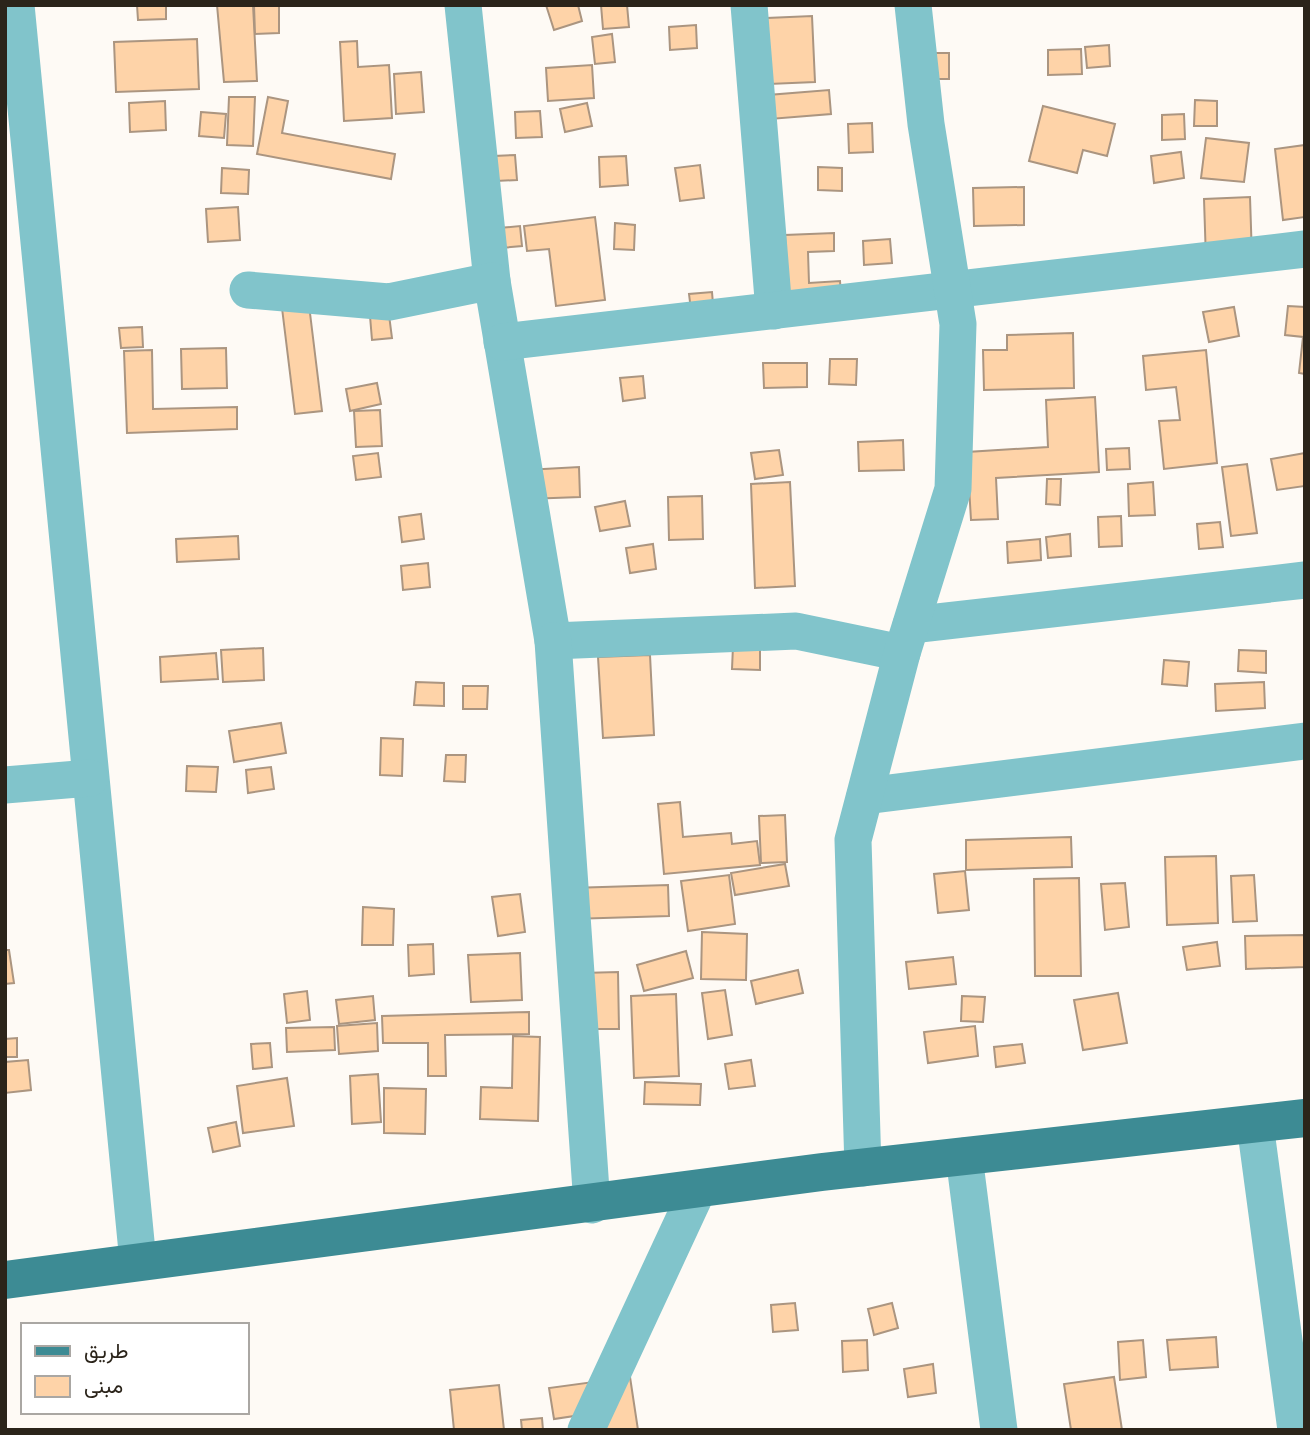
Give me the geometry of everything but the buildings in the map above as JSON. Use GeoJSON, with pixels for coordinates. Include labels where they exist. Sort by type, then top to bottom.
{"type":"FeatureCollection","features":[{"type":"Feature","properties":{"kind":"main road"},"geometry":{"type":"LineString","coordinates":[[5,1280],[863,1168],[1305,1118]]}},
{"type":"Feature","properties":{"kind":"street"},"geometry":{"type":"LineString","coordinates":[[16,5],[19,188],[90,778],[138,1262]]}},
{"type":"Feature","properties":{"kind":"street"},"geometry":{"type":"LineString","coordinates":[[463,5],[492,281],[552,641],[592,1205]]}},
{"type":"Feature","properties":{"kind":"street"},"geometry":{"type":"LineString","coordinates":[[749,5],[774,311]]}},
{"type":"Feature","properties":{"kind":"street"},"geometry":{"type":"LineString","coordinates":[[863,1168],[853,840],[906,639],[953,489],[958,324],[926,124],[913,5]]}},
{"type":"Feature","properties":{"kind":"street"},"geometry":{"type":"LineString","coordinates":[[502,342],[1305,250]]}},
{"type":"Feature","properties":{"kind":"street"},"geometry":{"type":"LineString","coordinates":[[248,290],[389,303],[492,281]]}},
{"type":"Feature","properties":{"kind":"street"},"geometry":{"type":"LineString","coordinates":[[552,641],[796,631],[906,639],[1305,580]]}},
{"type":"Feature","properties":{"kind":"street"},"geometry":{"type":"LineString","coordinates":[[865,796],[1305,741]]}},
{"type":"Feature","properties":{"kind":"street"},"geometry":{"type":"LineString","coordinates":[[5,785],[90,778]]}},
{"type":"Feature","properties":{"kind":"street"},"geometry":{"type":"LineString","coordinates":[[1255,1124],[1296,1430]]}},
{"type":"Feature","properties":{"kind":"street"},"geometry":{"type":"LineString","coordinates":[[964,1156],[999,1430]]}},
{"type":"Feature","properties":{"kind":"street"},"geometry":{"type":"LineString","coordinates":[[586,1430],[698,1189]]}}]}
